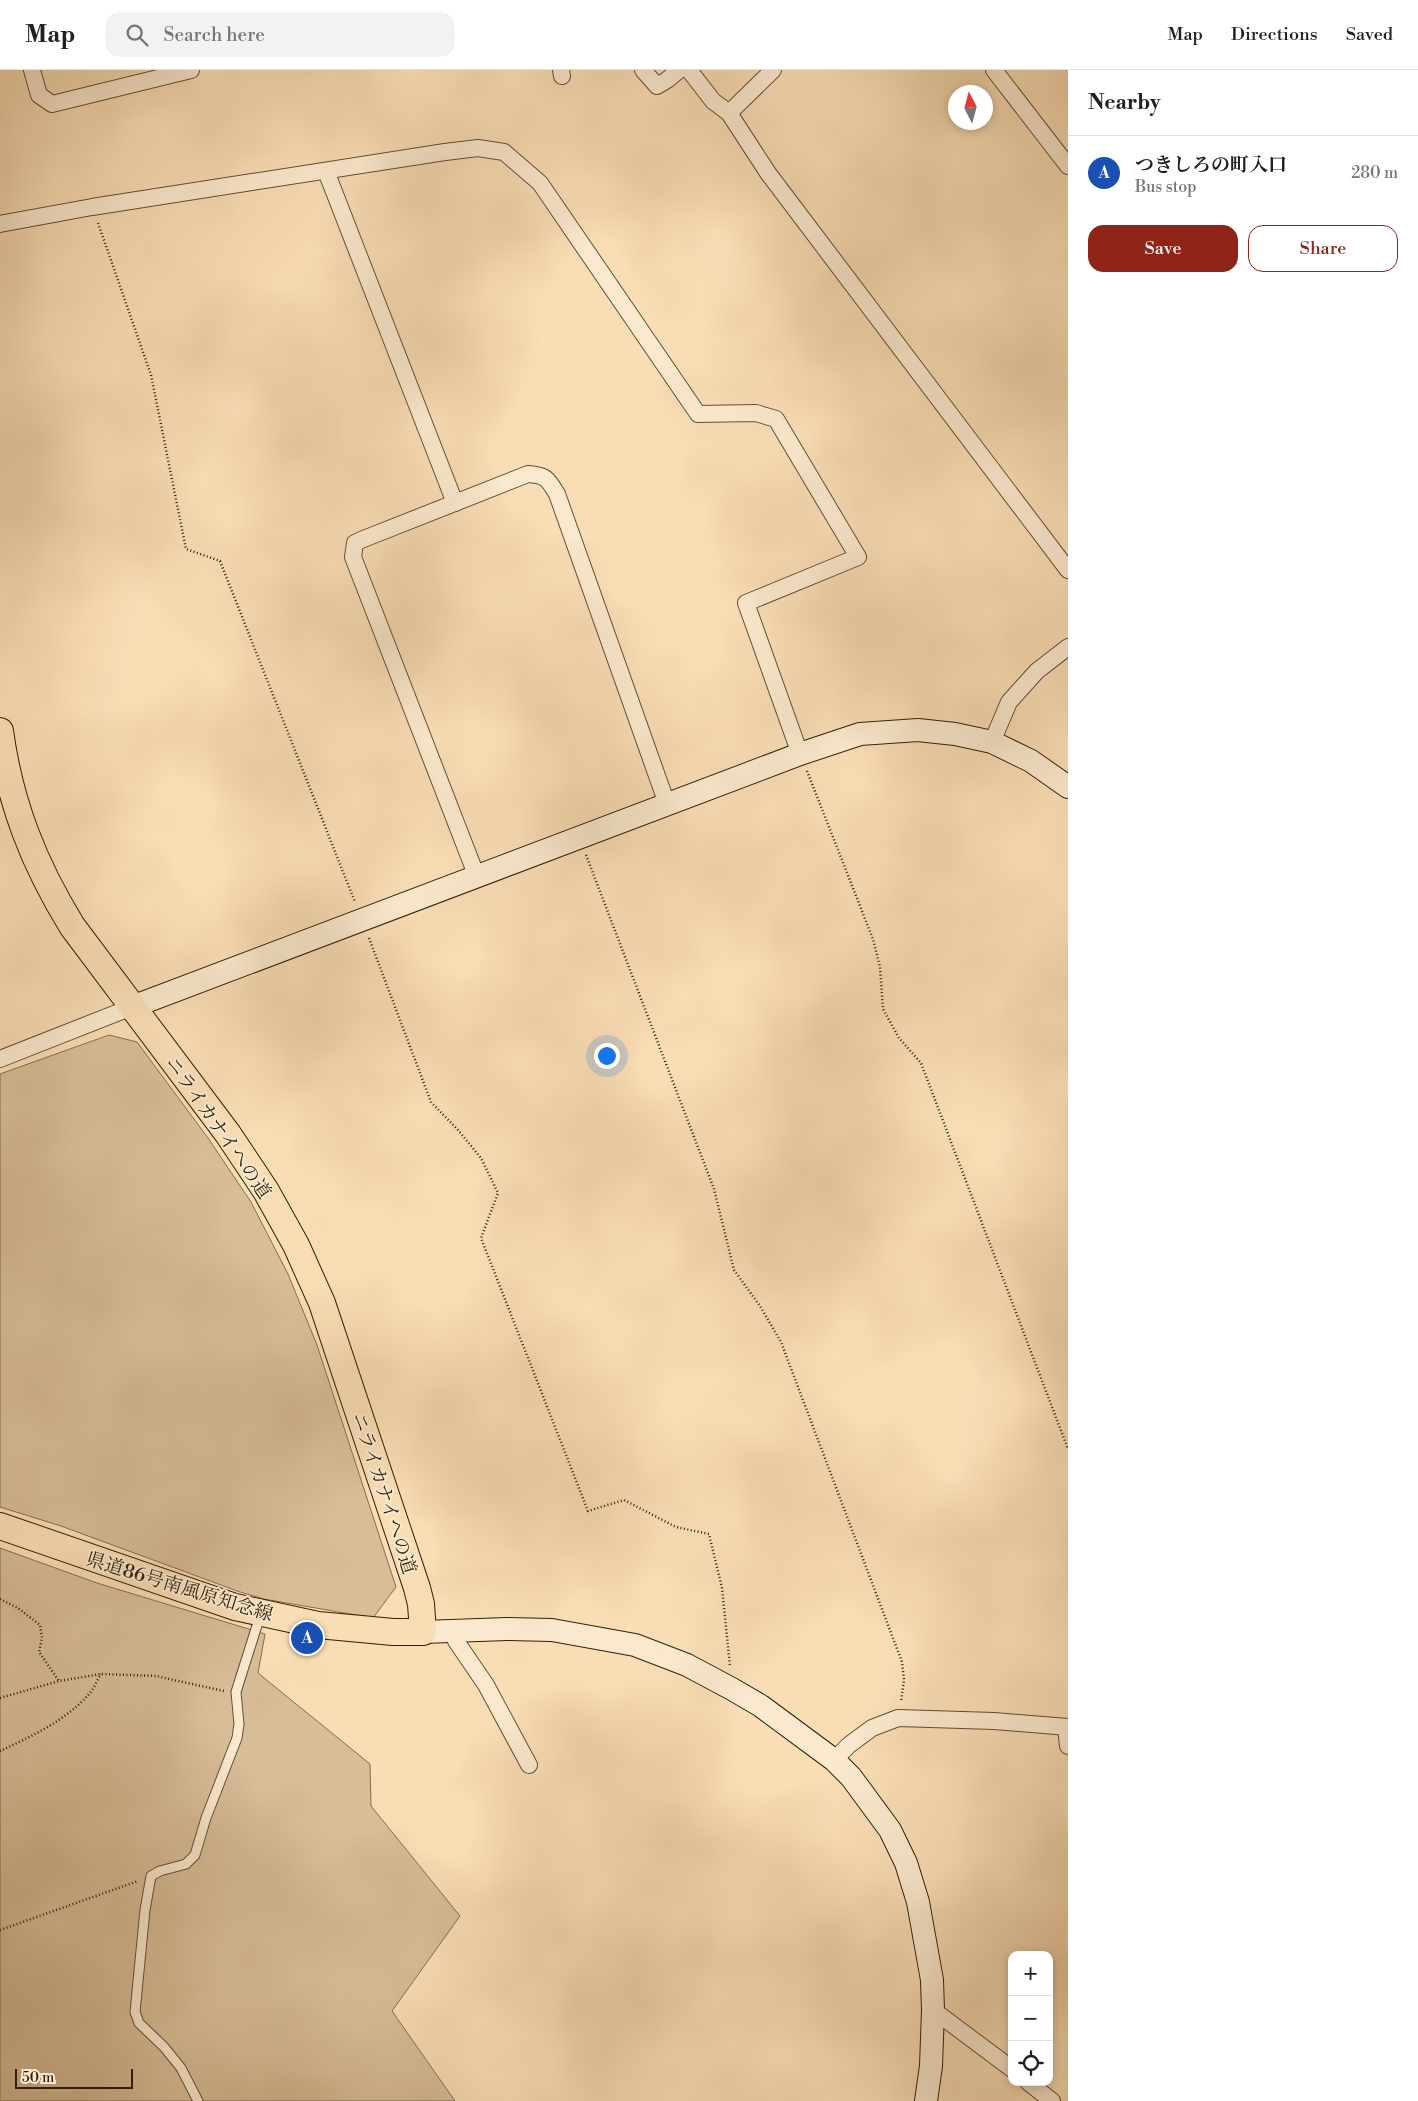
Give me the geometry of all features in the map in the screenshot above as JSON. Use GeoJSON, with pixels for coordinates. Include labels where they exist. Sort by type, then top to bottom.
{"type":"FeatureCollection","features":[{"type":"Feature","properties":{"kind":"main road","name":"ニライカナイへの道"},"geometry":{"type":"LineString","coordinates":[[0,731],[15,803],[36,862],[72,926],[228,1134],[266,1191],[296,1245],[322,1303],[417,1588],[421,1604],[423,1632]]}},
{"type":"Feature","properties":{"kind":"main road","name":"県道86号南風原知念線"},"geometry":{"type":"LineString","coordinates":[[0,1526],[208,1599],[261,1613],[318,1625],[393,1632],[423,1632]]}},
{"type":"Feature","properties":{"kind":"street"},"geometry":{"type":"LineString","coordinates":[[32,70],[38,95],[52,104],[190,70]]}},
{"type":"Feature","properties":{"kind":"street"},"geometry":{"type":"LineString","coordinates":[[643,70],[657,86],[682,70],[713,101],[730,113],[768,173],[1068,570]]}},
{"type":"Feature","properties":{"kind":"street"},"geometry":{"type":"LineString","coordinates":[[730,113],[773,70]]}},
{"type":"Feature","properties":{"kind":"street"},"geometry":{"type":"LineString","coordinates":[[994,70],[1068,166]]}},
{"type":"Feature","properties":{"kind":"street"},"geometry":{"type":"LineString","coordinates":[[0,224],[92,207],[445,152],[478,148],[504,152],[540,183],[698,414],[756,413],[776,419],[858,557],[746,603],[800,754]]}},
{"type":"Feature","properties":{"kind":"street"},"geometry":{"type":"LineString","coordinates":[[326,171],[455,504]]}},
{"type":"Feature","properties":{"kind":"street"},"geometry":{"type":"LineString","coordinates":[[477,876],[353,557],[355,544],[528,474],[538,474],[548,479],[557,494],[667,804]]}},
{"type":"Feature","properties":{"kind":"street"},"geometry":{"type":"LineString","coordinates":[[992,742],[1009,702],[1037,670],[1068,648]]}},
{"type":"Feature","properties":{"kind":"street"},"geometry":{"type":"LineString","coordinates":[[0,1059],[667,804],[800,754],[860,734],[918,730],[955,734],[992,742],[1031,761],[1068,787]]}},
{"type":"Feature","properties":{"kind":"street"},"geometry":{"type":"LineString","coordinates":[[423,1632],[507,1629],[552,1630],[635,1645],[688,1665],[732,1689],[769,1712],[834,1760],[851,1776],[890,1830],[906,1863],[918,1902],[932,1980],[931,2066],[926,2101]]}},
{"type":"Feature","properties":{"kind":"street"},"geometry":{"type":"LineString","coordinates":[[454,1630],[456,1641],[486,1685],[529,1765]]}},
{"type":"Feature","properties":{"kind":"street"},"geometry":{"type":"LineString","coordinates":[[834,1760],[849,1745],[872,1728],[898,1718],[994,1721],[1067,1727],[1068,1746]]}},
{"type":"Feature","properties":{"kind":"street"},"geometry":{"type":"LineString","coordinates":[[933,2010],[1008,2066]]}},
{"type":"Feature","properties":{"kind":"street"},"geometry":{"type":"LineString","coordinates":[[1033,2086],[1052,2101]]}},
{"type":"Feature","properties":{"kind":"lane"},"geometry":{"type":"LineString","coordinates":[[198,2101],[181,2068],[139,2023],[135,2012],[145,1910],[151,1876],[160,1871],[186,1864],[195,1855],[206,1818],[237,1738],[239,1724],[236,1692],[261,1613]]}},
{"type":"Feature","properties":{"kind":"path"},"geometry":{"type":"LineString","coordinates":[[92,207],[152,375],[186,549],[220,561],[362,920],[431,1102],[481,1158],[498,1193],[481,1238],[588,1511],[624,1500],[676,1527],[709,1534],[722,1588],[732,1689]]}},
{"type":"Feature","properties":{"kind":"path"},"geometry":{"type":"LineString","coordinates":[[800,754],[873,939],[880,967],[883,1009],[899,1038],[921,1063],[1068,1448]]}},
{"type":"Feature","properties":{"kind":"path"},"geometry":{"type":"LineString","coordinates":[[579,838],[714,1189],[734,1270],[760,1306],[781,1342],[902,1662],[903,1689],[898,1718]]}},
{"type":"Feature","properties":{"kind":"path"},"geometry":{"type":"LineString","coordinates":[[0,1599],[18,1608],[40,1625],[42,1638],[40,1652],[59,1681]]}},
{"type":"Feature","properties":{"kind":"path"},"geometry":{"type":"LineString","coordinates":[[0,1751],[42,1731],[82,1701],[90,1693],[101,1674]]}},
{"type":"Feature","properties":{"kind":"path"},"geometry":{"type":"LineString","coordinates":[[0,1698],[59,1681],[101,1674],[156,1676],[236,1692]]}},
{"type":"Feature","properties":{"kind":"path"},"geometry":{"type":"LineString","coordinates":[[0,1930],[151,1876]]}},
{"type":"Feature","properties":{"kind":"shaded area"},"geometry":{"type":"Polygon","coordinates":[[[109,1035],[137,1042],[208,1138],[251,1202],[288,1274],[317,1345],[396,1587],[373,1618],[264,1599],[240,1592],[61,1526],[0,1507],[0,1074],[109,1035]]]}},
{"type":"Feature","properties":{"kind":"shaded area"},"geometry":{"type":"Polygon","coordinates":[[[0,1548],[97,1583],[265,1634],[258,1673],[370,1764],[371,1806],[460,1916],[392,2011],[455,2101],[0,2101],[0,1548]]]}},
{"type":"Feature","properties":{"kind":"place","name":"つきしろの町入口"},"geometry":{"type":"Point","coordinates":[307,1638]}}]}
